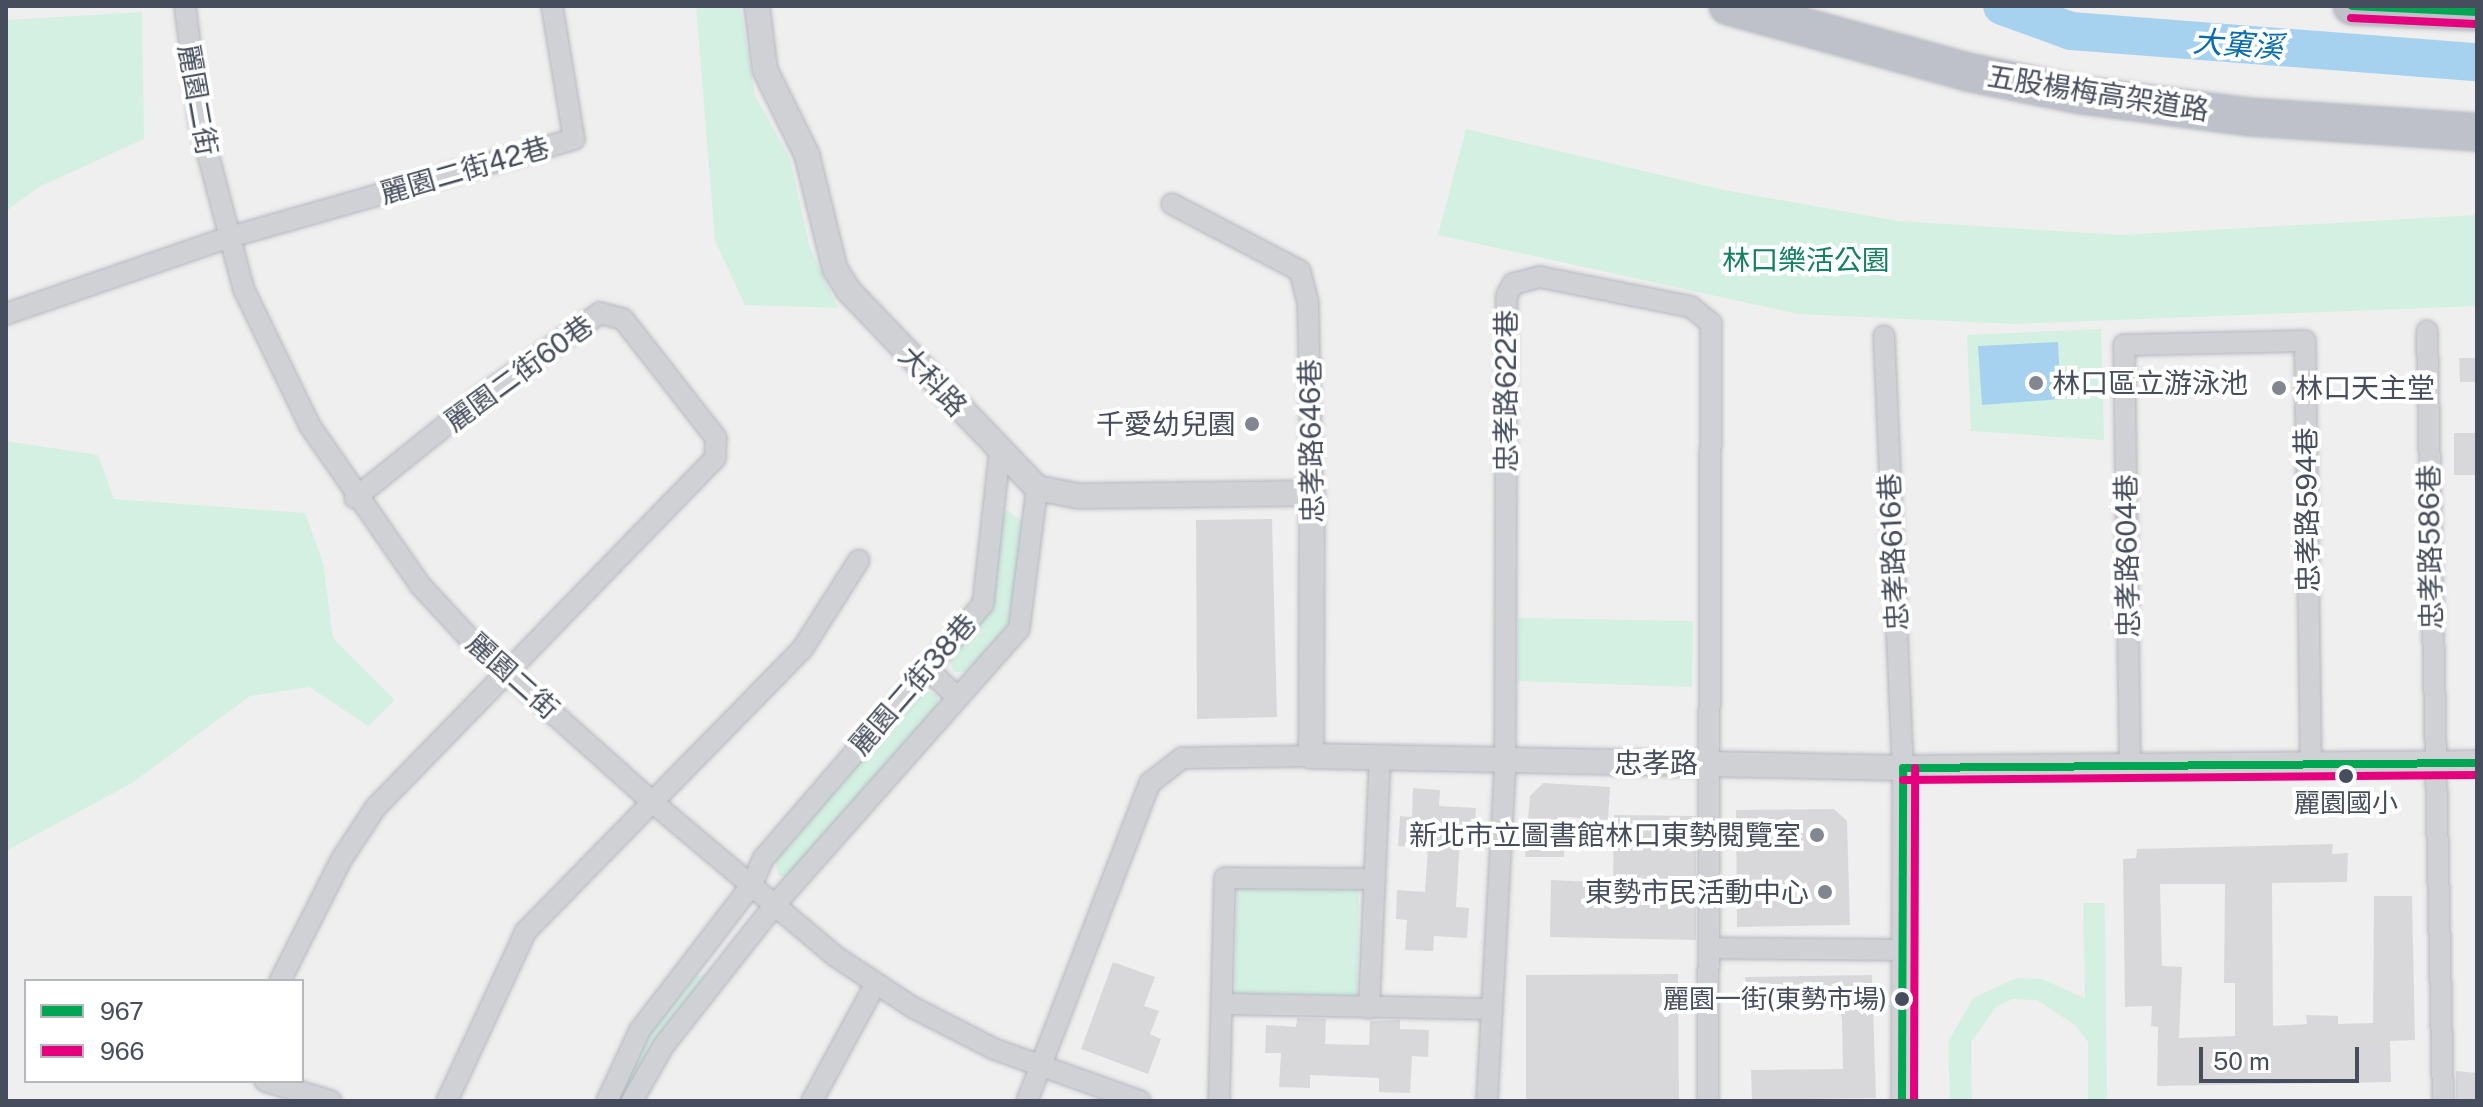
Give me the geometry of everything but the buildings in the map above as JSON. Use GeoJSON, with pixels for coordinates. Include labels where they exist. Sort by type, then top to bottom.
{"type":"FeatureCollection","features":[{"type":"Feature","properties":{"kind":"highway","name":"五股楊梅高架道路"},"geometry":{"type":"LineString","coordinates":[[1728,6],[1967,72],[2080,95],[2249,117],[2477,132]]}},
{"type":"Feature","properties":{"kind":"highway"},"geometry":{"type":"LineString","coordinates":[[2352,6],[2477,12]]}},
{"type":"Feature","properties":{"kind":"street","name":"麗園二街"},"geometry":{"type":"LineString","coordinates":[[185,6],[200,124],[227,238],[275,356],[355,498],[420,585],[510,674],[650,800],[773,907],[875,985],[1040,1068],[1140,1101]]}},
{"type":"Feature","properties":{"kind":"street","name":"麗園二街42巷"},"geometry":{"type":"LineString","coordinates":[[227,238],[574,139],[552,6]]}},
{"type":"Feature","properties":{"kind":"street","name":"大科路"},"geometry":{"type":"LineString","coordinates":[[757,6],[765,70],[807,155],[835,269],[1037,488]]}},
{"type":"Feature","properties":{"kind":"street","name":"忠孝路646巷"},"geometry":{"type":"LineString","coordinates":[[1172,204],[1300,271],[1308,303],[1312,493],[1311,756]]}},
{"type":"Feature","properties":{"kind":"street"},"geometry":{"type":"LineString","coordinates":[[6,314],[227,238]]}},
{"type":"Feature","properties":{"kind":"street","name":"忠孝路622巷"},"geometry":{"type":"LineString","coordinates":[[1505,764],[1507,295],[1513,284],[1540,277],[1691,307],[1711,323],[1707,763]]}},
{"type":"Feature","properties":{"kind":"street","name":"麗園二街60巷"},"geometry":{"type":"LineString","coordinates":[[355,498],[482,396],[600,313],[623,319],[716,438],[715,458],[510,674]]}},
{"type":"Feature","properties":{"kind":"street","name":"忠孝路586巷"},"geometry":{"type":"LineString","coordinates":[[2427,331],[2433,763],[2443,1101]]}},
{"type":"Feature","properties":{"kind":"street","name":"忠孝路616巷"},"geometry":{"type":"LineString","coordinates":[[1884,336],[1903,768],[1902,1101]]}},
{"type":"Feature","properties":{"kind":"street","name":"忠孝路594巷"},"geometry":{"type":"LineString","coordinates":[[2124,345],[2305,341],[2311,765]]}},
{"type":"Feature","properties":{"kind":"street","name":"忠孝路604巷"},"geometry":{"type":"LineString","coordinates":[[2124,345],[2130,767]]}},
{"type":"Feature","properties":{"kind":"street","name":"麗園二街38巷"},"geometry":{"type":"LineString","coordinates":[[607,1101],[640,1030],[751,886],[763,859],[987,593],[1000,451]]}},
{"type":"Feature","properties":{"kind":"street"},"geometry":{"type":"LineString","coordinates":[[1037,488],[1078,496],[1312,493]]}},
{"type":"Feature","properties":{"kind":"street","name":"麗園二街38巷"},"geometry":{"type":"LineString","coordinates":[[632,1101],[647,1069],[773,907],[956,696],[1019,629],[1037,488]]}},
{"type":"Feature","properties":{"kind":"street"},"geometry":{"type":"LineString","coordinates":[[447,1101],[526,931],[650,800],[803,648],[859,560]]}},
{"type":"Feature","properties":{"kind":"street"},"geometry":{"type":"LineString","coordinates":[[926,668],[956,696]]}},
{"type":"Feature","properties":{"kind":"street"},"geometry":{"type":"LineString","coordinates":[[281,979],[376,807],[510,674]]}},
{"type":"Feature","properties":{"kind":"street","name":"忠孝路"},"geometry":{"type":"LineString","coordinates":[[1027,1101],[1150,783],[1182,758],[1311,756],[1505,764],[1707,763],[1903,768],[2477,763]]}},
{"type":"Feature","properties":{"kind":"street"},"geometry":{"type":"LineString","coordinates":[[1369,1008],[1380,758]]}},
{"type":"Feature","properties":{"kind":"street"},"geometry":{"type":"LineString","coordinates":[[1707,763],[1710,948],[1708,1101]]}},
{"type":"Feature","properties":{"kind":"street"},"geometry":{"type":"LineString","coordinates":[[1487,1101],[1505,764]]}},
{"type":"Feature","properties":{"kind":"street"},"geometry":{"type":"LineString","coordinates":[[1219,1101],[1225,878],[1375,879]]}},
{"type":"Feature","properties":{"kind":"street"},"geometry":{"type":"LineString","coordinates":[[1710,948],[1901,950]]}},
{"type":"Feature","properties":{"kind":"street"},"geometry":{"type":"LineString","coordinates":[[699,957],[721,973]]}},
{"type":"Feature","properties":{"kind":"street"},"geometry":{"type":"LineString","coordinates":[[812,1101],[875,985]]}},
{"type":"Feature","properties":{"kind":"street"},"geometry":{"type":"LineString","coordinates":[[1223,1004],[1492,1009]]}},
{"type":"Feature","properties":{"kind":"street"},"geometry":{"type":"LineString","coordinates":[[272,1083],[331,1101]]}},
{"type":"Feature","properties":{"kind":"green space"},"geometry":{"type":"Polygon","coordinates":[[[6,6],[7,20],[142,12],[144,139],[41,186],[6,211],[6,6]]]}},
{"type":"Feature","properties":{"kind":"green space"},"geometry":{"type":"Polygon","coordinates":[[[696,6],[740,6],[755,95],[790,159],[810,248],[838,308],[745,305],[715,241],[696,6]]]}},
{"type":"Feature","properties":{"kind":"green space","name":"林口樂活公園"},"geometry":{"type":"Polygon","coordinates":[[[1466,129],[1724,190],[1898,221],[2121,235],[2477,215],[2477,306],[2015,324],[1798,314],[1438,235],[1466,129]]]}},
{"type":"Feature","properties":{"kind":"green space","name":"林口區立游泳池"},"geometry":{"type":"Polygon","coordinates":[[[2101,329],[2104,440],[1971,431],[1967,335],[2101,329]]]}},
{"type":"Feature","properties":{"kind":"green space"},"geometry":{"type":"Polygon","coordinates":[[[6,441],[98,455],[114,499],[305,513],[323,563],[333,638],[395,700],[368,726],[309,687],[250,696],[132,783],[6,851],[6,441]]]}},
{"type":"Feature","properties":{"kind":"green space"},"geometry":{"type":"Polygon","coordinates":[[[1007,510],[1025,524],[1012,620],[967,672],[953,672],[950,655],[992,607],[1000,521],[1007,510]]]}},
{"type":"Feature","properties":{"kind":"green space"},"geometry":{"type":"Polygon","coordinates":[[[1518,618],[1693,621],[1692,687],[1518,681],[1518,618]]]}},
{"type":"Feature","properties":{"kind":"green space"},"geometry":{"type":"Polygon","coordinates":[[[923,689],[938,696],[938,707],[789,878],[779,876],[775,861],[923,689]]]}},
{"type":"Feature","properties":{"kind":"green space"},"geometry":{"type":"Polygon","coordinates":[[[1237,885],[1359,888],[1357,996],[1235,993],[1237,885]]]}},
{"type":"Feature","properties":{"kind":"green space"},"geometry":{"type":"Polygon","coordinates":[[[2083,903],[2105,903],[2107,1101],[2088,1101],[2088,1042],[2075,1025],[2037,1000],[2013,999],[1997,1006],[1971,1042],[1972,1101],[1950,1101],[1948,1042],[1973,998],[2017,978],[2042,979],[2085,998],[2083,903]]]}},
{"type":"Feature","properties":{"kind":"green space"},"geometry":{"type":"Polygon","coordinates":[[[706,975],[657,1038],[628,1101],[616,1101],[649,1032],[696,976],[706,975]]]}},
{"type":"Feature","properties":{"kind":"water"},"geometry":{"type":"Polygon","coordinates":[[[2058,342],[2061,399],[1982,405],[1978,346],[2058,342]]]}},
{"type":"Feature","properties":{"kind":"waterway","name":"大窠溪"},"geometry":{"type":"LineString","coordinates":[[2002,6],[2071,31],[2477,62]]}},
{"type":"Feature","properties":{"kind":"transit line","name":"967"},"geometry":{"type":"LineString","coordinates":[[2352,6],[2477,12]]}},
{"type":"Feature","properties":{"kind":"transit line","name":"966"},"geometry":{"type":"LineString","coordinates":[[2351,18],[2476,24]]}},
{"type":"Feature","properties":{"kind":"transit line","name":"967"},"geometry":{"type":"LineString","coordinates":[[1903,768],[2477,763]]}},
{"type":"Feature","properties":{"kind":"transit line","name":"967"},"geometry":{"type":"LineString","coordinates":[[1902,1101],[1903,768]]}},
{"type":"Feature","properties":{"kind":"transit line","name":"966"},"geometry":{"type":"LineString","coordinates":[[1914,1101],[1915,768]]}},
{"type":"Feature","properties":{"kind":"transit line","name":"966"},"geometry":{"type":"LineString","coordinates":[[1903,780],[2477,775]]}},
{"type":"Feature","properties":{"kind":"place","name":"林口區立游泳池"},"geometry":{"type":"Point","coordinates":[2036,383]}},
{"type":"Feature","properties":{"kind":"place","name":"林口天主堂"},"geometry":{"type":"Point","coordinates":[2279,388]}},
{"type":"Feature","properties":{"kind":"place","name":"千愛幼兒園"},"geometry":{"type":"Point","coordinates":[1252,424]}},
{"type":"Feature","properties":{"kind":"place","name":"麗園國小"},"geometry":{"type":"Point","coordinates":[2346,776]}},
{"type":"Feature","properties":{"kind":"place","name":"新北市立圖書館林口東勢閱覽室"},"geometry":{"type":"Point","coordinates":[1817,835]}},
{"type":"Feature","properties":{"kind":"place","name":"東勢市民活動中心"},"geometry":{"type":"Point","coordinates":[1825,892]}},
{"type":"Feature","properties":{"kind":"place","name":"麗園一街(東勢市場)"},"geometry":{"type":"Point","coordinates":[1902,999]}}]}
